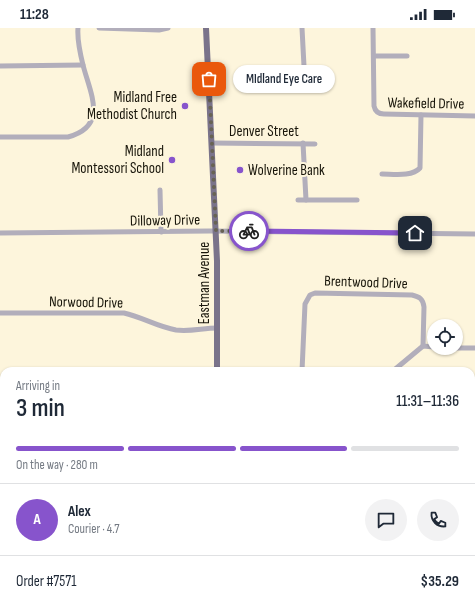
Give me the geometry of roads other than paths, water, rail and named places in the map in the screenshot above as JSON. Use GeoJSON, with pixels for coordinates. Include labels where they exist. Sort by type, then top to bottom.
{"type":"FeatureCollection","features":[{"type":"Feature","properties":{"kind":"main road","name":"Eastman Avenue"},"geometry":{"type":"LineString","coordinates":[[206,28],[216,231],[217,367]]}},
{"type":"Feature","properties":{"kind":"street"},"geometry":{"type":"LineString","coordinates":[[0,137],[68,137],[85,129],[92,119],[94,107],[83,65],[76,28]]}},
{"type":"Feature","properties":{"kind":"street"},"geometry":{"type":"LineString","coordinates":[[99,28],[159,30],[168,28]]}},
{"type":"Feature","properties":{"kind":"street"},"geometry":{"type":"LineString","coordinates":[[302,28],[305,84]]}},
{"type":"Feature","properties":{"kind":"street"},"geometry":{"type":"LineString","coordinates":[[373,28],[374,56],[407,56]]}},
{"type":"Feature","properties":{"kind":"street","name":"Wakefield Drive"},"geometry":{"type":"LineString","coordinates":[[374,56],[374,106],[380,114],[475,116]]}},
{"type":"Feature","properties":{"kind":"street"},"geometry":{"type":"LineString","coordinates":[[0,66],[83,65]]}},
{"type":"Feature","properties":{"kind":"street"},"geometry":{"type":"LineString","coordinates":[[382,174],[411,173],[420,168],[421,116]]}},
{"type":"Feature","properties":{"kind":"street","name":"Denver Street"},"geometry":{"type":"LineString","coordinates":[[212,143],[315,144]]}},
{"type":"Feature","properties":{"kind":"street"},"geometry":{"type":"LineString","coordinates":[[303,143],[306,200]]}},
{"type":"Feature","properties":{"kind":"street"},"geometry":{"type":"LineString","coordinates":[[160,190],[161,232]]}},
{"type":"Feature","properties":{"kind":"street"},"geometry":{"type":"LineString","coordinates":[[298,200],[357,200]]}},
{"type":"Feature","properties":{"kind":"street","name":"Dilloway Drive"},"geometry":{"type":"LineString","coordinates":[[0,233],[216,231],[475,234]]}},
{"type":"Feature","properties":{"kind":"street","name":"Brentwood Drive"},"geometry":{"type":"LineString","coordinates":[[302,367],[306,304],[310,295],[315,293],[412,295],[419,297],[423,301],[424,307],[423,346]]}},
{"type":"Feature","properties":{"kind":"street","name":"Norwood Drive"},"geometry":{"type":"LineString","coordinates":[[0,313],[124,313],[137,316],[160,326],[177,330],[217,328]]}},
{"type":"Feature","properties":{"kind":"street"},"geometry":{"type":"LineString","coordinates":[[398,367],[423,346],[427,346]]}},
{"type":"Feature","properties":{"kind":"street"},"geometry":{"type":"LineString","coordinates":[[463,348],[475,348]]}},
{"type":"Feature","properties":{"kind":"place","name":"MIdland Eye Care"},"geometry":{"type":"Point","coordinates":[209,79]}},
{"type":"Feature","properties":{"kind":"place","name":"Midland Free Methodist Church"},"geometry":{"type":"Point","coordinates":[185,106]}},
{"type":"Feature","properties":{"kind":"place","name":"Midland Montessori School"},"geometry":{"type":"Point","coordinates":[172,160]}},
{"type":"Feature","properties":{"kind":"place","name":"Wolverine Bank"},"geometry":{"type":"Point","coordinates":[240,170]}}]}
